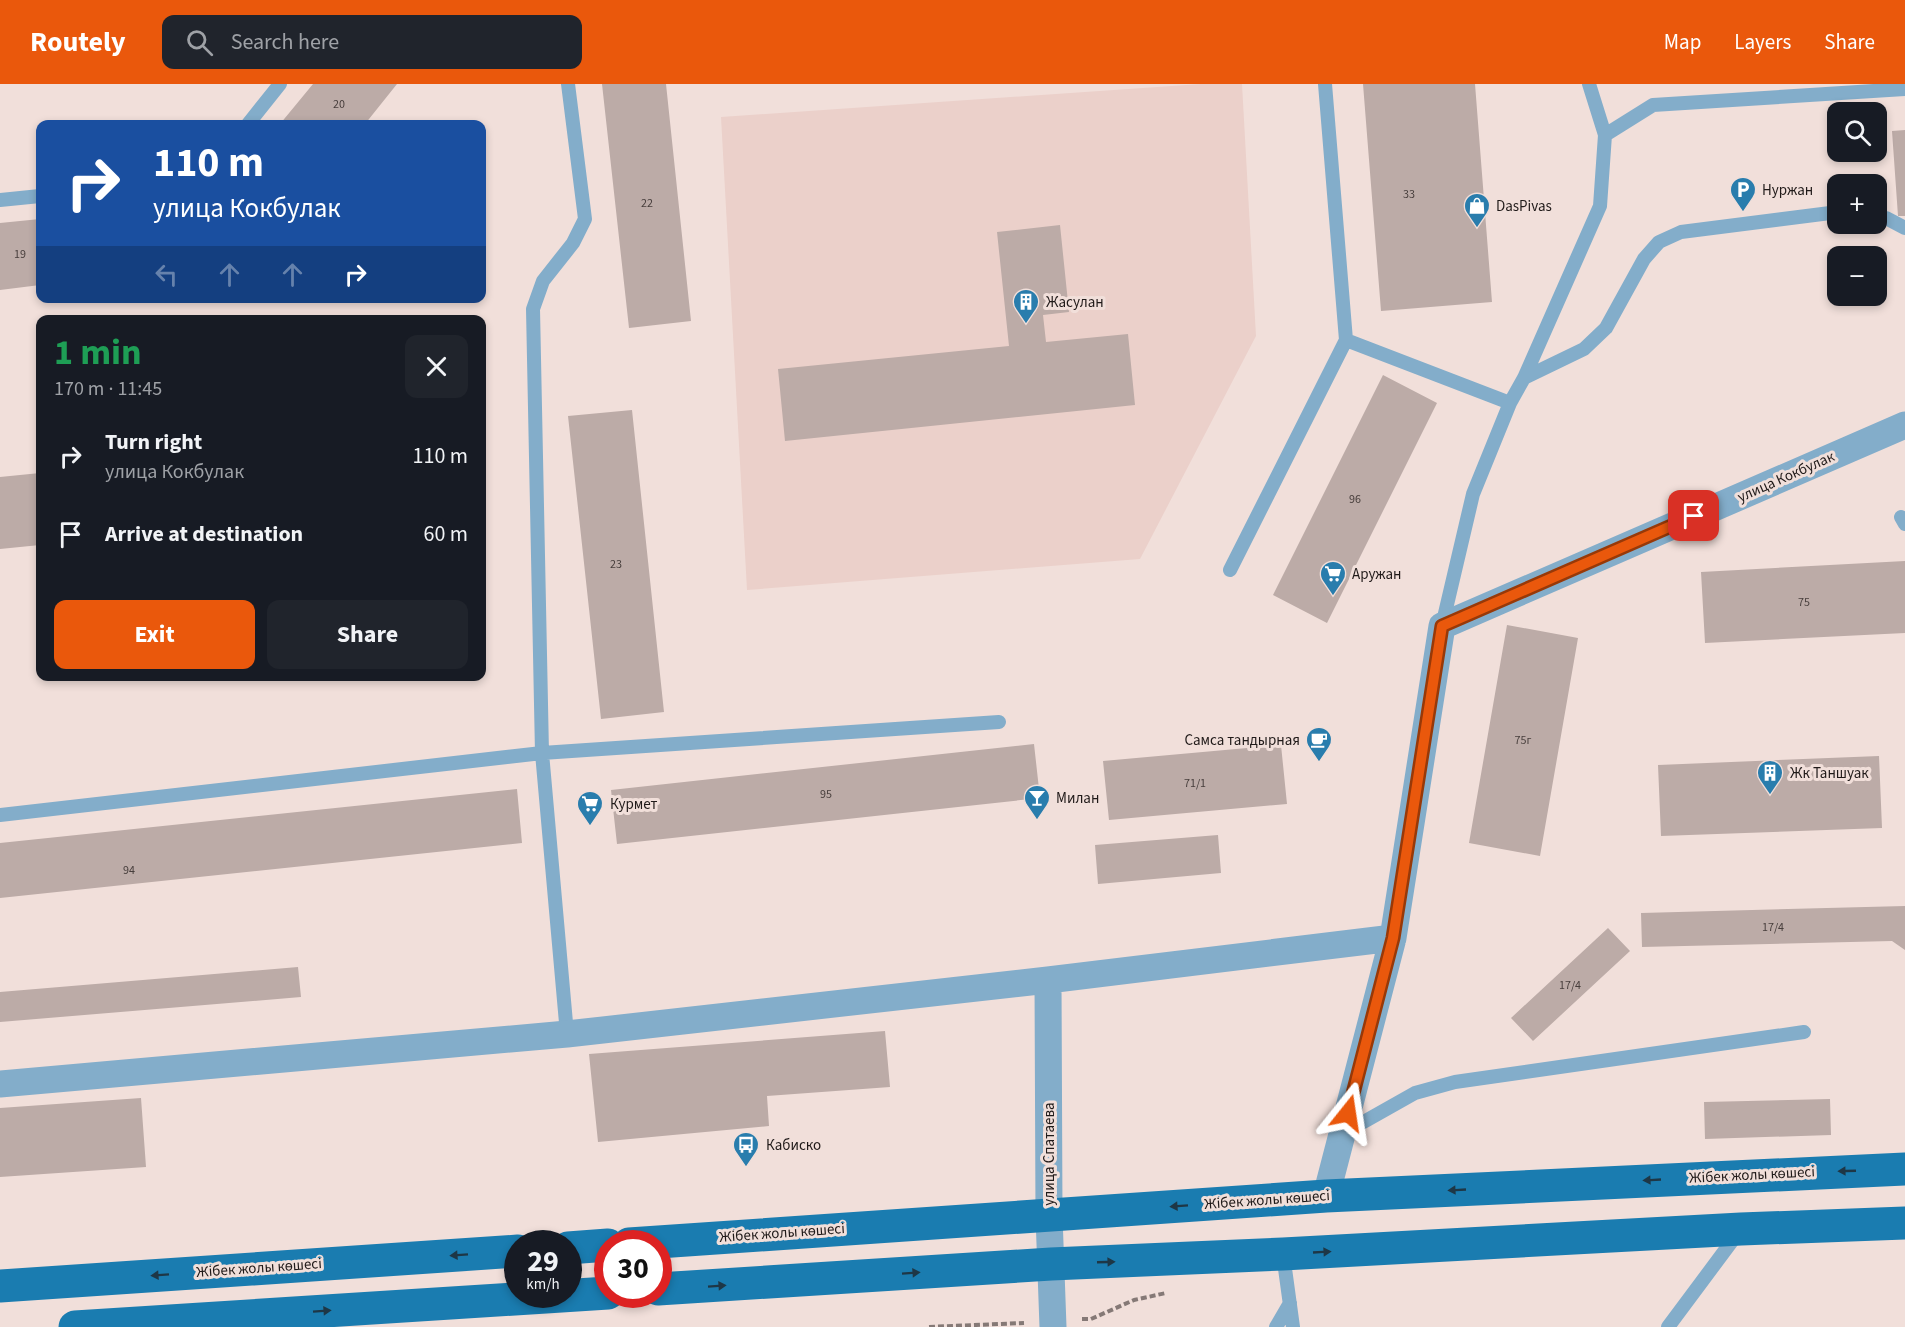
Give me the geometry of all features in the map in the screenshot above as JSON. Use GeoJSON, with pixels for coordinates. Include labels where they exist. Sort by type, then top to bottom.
{"type":"FeatureCollection","features":[{"type":"Feature","properties":{"kind":"main road","name":"Жібек жолы көшесі"},"geometry":{"type":"LineString","coordinates":[[672,1241],[1326,1196],[1905,1169]]}},
{"type":"Feature","properties":{"kind":"main road"},"geometry":{"type":"LineString","coordinates":[[672,1288],[1051,1264],[1283,1254],[1742,1228],[1905,1223]]}},
{"type":"Feature","properties":{"kind":"main road","name":"Жібек жолы көшесі"},"geometry":{"type":"LineString","coordinates":[[0,1286],[504,1252]]}},
{"type":"Feature","properties":{"kind":"main road"},"geometry":{"type":"LineString","coordinates":[[75,1327],[284,1320],[594,1294]]}},
{"type":"Feature","properties":{"kind":"street","name":"улица Кокбулак"},"geometry":{"type":"LineString","coordinates":[[1442,626],[1905,425]]}},
{"type":"Feature","properties":{"kind":"street"},"geometry":{"type":"LineString","coordinates":[[1326,1196],[1393,938],[1442,626]]}},
{"type":"Feature","properties":{"kind":"street"},"geometry":{"type":"LineString","coordinates":[[0,1084],[567,1034],[1048,980],[1393,938]]}},
{"type":"Feature","properties":{"kind":"street","name":"улица Спатаева"},"geometry":{"type":"LineString","coordinates":[[1048,980],[1049,1216],[1053,1327]]}},
{"type":"Feature","properties":{"kind":"lane"},"geometry":{"type":"LineString","coordinates":[[251,120],[280,84]]}},
{"type":"Feature","properties":{"kind":"lane"},"geometry":{"type":"LineString","coordinates":[[567,1034],[542,753],[533,309],[543,281],[573,243],[585,219],[568,84]]}},
{"type":"Feature","properties":{"kind":"lane"},"geometry":{"type":"LineString","coordinates":[[1230,570],[1346,340],[1325,84]]}},
{"type":"Feature","properties":{"kind":"lane"},"geometry":{"type":"LineString","coordinates":[[1442,626],[1473,494],[1510,403],[1524,378],[1600,206],[1605,135],[1589,84]]}},
{"type":"Feature","properties":{"kind":"lane"},"geometry":{"type":"LineString","coordinates":[[1605,135],[1653,105],[1883,87],[1905,89]]}},
{"type":"Feature","properties":{"kind":"lane"},"geometry":{"type":"LineString","coordinates":[[0,200],[36,196]]}},
{"type":"Feature","properties":{"kind":"lane"},"geometry":{"type":"LineString","coordinates":[[1524,378],[1584,349],[1606,328],[1644,260],[1659,242],[1682,232],[1827,213]]}},
{"type":"Feature","properties":{"kind":"lane"},"geometry":{"type":"LineString","coordinates":[[1887,219],[1905,228]]}},
{"type":"Feature","properties":{"kind":"lane"},"geometry":{"type":"LineString","coordinates":[[1346,340],[1510,403]]}},
{"type":"Feature","properties":{"kind":"lane"},"geometry":{"type":"LineString","coordinates":[[0,815],[542,753],[999,722]]}},
{"type":"Feature","properties":{"kind":"lane"},"geometry":{"type":"LineString","coordinates":[[1342,1135],[1415,1093],[1455,1082],[1804,1032]]}},
{"type":"Feature","properties":{"kind":"lane"},"geometry":{"type":"LineString","coordinates":[[1668,1327],[1742,1228]]}},
{"type":"Feature","properties":{"kind":"lane"},"geometry":{"type":"LineString","coordinates":[[1283,1254],[1293,1327]]}},
{"type":"Feature","properties":{"kind":"lane"},"geometry":{"type":"LineString","coordinates":[[1276,1327],[1290,1303]]}},
{"type":"Feature","properties":{"kind":"shaded area"},"geometry":{"type":"Polygon","coordinates":[[[1201,84],[1242,84],[1256,336],[1140,559],[747,590],[721,117],[1201,84]]]}},
{"type":"Feature","properties":{"kind":"building"},"geometry":{"type":"Polygon","coordinates":[[[313,84],[397,84],[368,120],[283,120],[313,84]]]}},
{"type":"Feature","properties":{"kind":"building"},"geometry":{"type":"Polygon","coordinates":[[[602,84],[666,84],[691,321],[629,328],[602,84]]]}},
{"type":"Feature","properties":{"kind":"building"},"geometry":{"type":"Polygon","coordinates":[[[1363,84],[1475,84],[1492,302],[1381,311],[1363,84]]]}},
{"type":"Feature","properties":{"kind":"building"},"geometry":{"type":"Polygon","coordinates":[[[1905,130],[1905,216],[1898,216],[1892,131],[1905,130]]]}},
{"type":"Feature","properties":{"kind":"building"},"geometry":{"type":"Polygon","coordinates":[[[36,219],[36,286],[0,290],[0,223],[36,219]]]}},
{"type":"Feature","properties":{"kind":"building","name":"Жасулан"},"geometry":{"type":"Polygon","coordinates":[[[1060,225],[1069,312],[1043,315],[1046,342],[1128,334],[1135,405],[785,441],[778,369],[1009,346],[997,232],[1060,225]]]}},
{"type":"Feature","properties":{"kind":"building"},"geometry":{"type":"Polygon","coordinates":[[[1383,375],[1437,403],[1327,623],[1273,595],[1383,375]]]}},
{"type":"Feature","properties":{"kind":"building"},"geometry":{"type":"Polygon","coordinates":[[[632,410],[664,712],[601,719],[568,416],[632,410]]]}},
{"type":"Feature","properties":{"kind":"building"},"geometry":{"type":"Polygon","coordinates":[[[36,473],[36,545],[0,549],[0,477],[36,473]]]}},
{"type":"Feature","properties":{"kind":"building"},"geometry":{"type":"Polygon","coordinates":[[[1905,561],[1905,633],[1705,643],[1701,572],[1905,561]]]}},
{"type":"Feature","properties":{"kind":"building"},"geometry":{"type":"Polygon","coordinates":[[[1507,625],[1578,638],[1540,856],[1469,843],[1507,625]]]}},
{"type":"Feature","properties":{"kind":"building"},"geometry":{"type":"Polygon","coordinates":[[[1034,744],[1040,798],[617,844],[611,790],[1034,744]]]}},
{"type":"Feature","properties":{"kind":"building"},"geometry":{"type":"Polygon","coordinates":[[[1281,745],[1287,804],[1109,820],[1103,761],[1281,745]]]}},
{"type":"Feature","properties":{"kind":"building","name":"Жк Таншуак"},"geometry":{"type":"Polygon","coordinates":[[[1879,756],[1882,828],[1661,836],[1658,765],[1879,756]]]}},
{"type":"Feature","properties":{"kind":"building"},"geometry":{"type":"Polygon","coordinates":[[[517,789],[522,843],[0,898],[0,843],[517,789]]]}},
{"type":"Feature","properties":{"kind":"building"},"geometry":{"type":"Polygon","coordinates":[[[1218,835],[1221,873],[1098,884],[1095,845],[1218,835]]]}},
{"type":"Feature","properties":{"kind":"building"},"geometry":{"type":"Polygon","coordinates":[[[1905,906],[1905,950],[1892,941],[1642,947],[1641,913],[1905,906]]]}},
{"type":"Feature","properties":{"kind":"building"},"geometry":{"type":"Polygon","coordinates":[[[1608,928],[1630,951],[1533,1041],[1511,1018],[1608,928]]]}},
{"type":"Feature","properties":{"kind":"building"},"geometry":{"type":"Polygon","coordinates":[[[298,967],[301,997],[0,1022],[0,992],[298,967]]]}},
{"type":"Feature","properties":{"kind":"building"},"geometry":{"type":"Polygon","coordinates":[[[885,1031],[890,1087],[767,1096],[769,1126],[598,1142],[589,1054],[885,1031]]]}},
{"type":"Feature","properties":{"kind":"building"},"geometry":{"type":"Polygon","coordinates":[[[141,1098],[146,1167],[0,1177],[0,1108],[141,1098]]]}},
{"type":"Feature","properties":{"kind":"building"},"geometry":{"type":"Polygon","coordinates":[[[1830,1099],[1831,1135],[1705,1139],[1704,1102],[1830,1099]]]}},
{"type":"Feature","properties":{"kind":"place","name":"Нуржан"},"geometry":{"type":"Point","coordinates":[1743,213]}},
{"type":"Feature","properties":{"kind":"place","name":"DasPivas"},"geometry":{"type":"Point","coordinates":[1477,229]}},
{"type":"Feature","properties":{"kind":"place","name":"Жасулан"},"geometry":{"type":"Point","coordinates":[1026,325]}},
{"type":"Feature","properties":{"kind":"place","name":"Аружан"},"geometry":{"type":"Point","coordinates":[1333,597]}},
{"type":"Feature","properties":{"kind":"place","name":"Самса тандырная"},"geometry":{"type":"Point","coordinates":[1319,763]}},
{"type":"Feature","properties":{"kind":"place","name":"Жк Таншуак"},"geometry":{"type":"Point","coordinates":[1770,796]}},
{"type":"Feature","properties":{"kind":"place","name":"Милан"},"geometry":{"type":"Point","coordinates":[1037,821]}},
{"type":"Feature","properties":{"kind":"place","name":"Курмет"},"geometry":{"type":"Point","coordinates":[590,827]}},
{"type":"Feature","properties":{"kind":"place","name":"Кабиско"},"geometry":{"type":"Point","coordinates":[746,1168]}},
{"type":"Feature","properties":{"kind":"route"},"geometry":{"type":"LineString","coordinates":[[1348,1113],[1393,938],[1442,626],[1694,516]]}}]}
